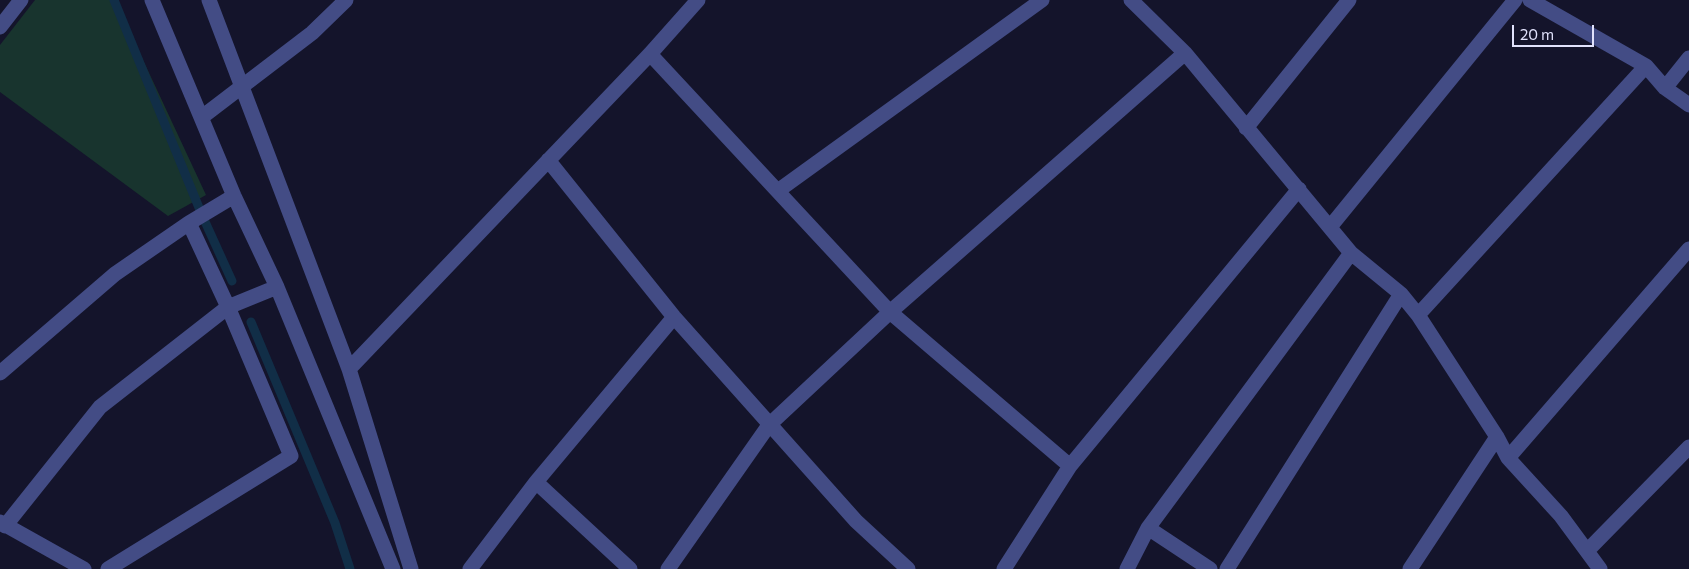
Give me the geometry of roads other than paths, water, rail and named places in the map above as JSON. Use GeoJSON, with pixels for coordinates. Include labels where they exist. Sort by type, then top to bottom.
{"type":"FeatureCollection","features":[{"type":"Feature","properties":{"kind":"street"},"geometry":{"type":"LineString","coordinates":[[0,27],[21,0]]}},
{"type":"Feature","properties":{"kind":"street"},"geometry":{"type":"LineString","coordinates":[[152,0],[234,196],[277,287],[393,569]]}},
{"type":"Feature","properties":{"kind":"street"},"geometry":{"type":"LineString","coordinates":[[210,0],[241,87],[349,369],[411,569]]}},
{"type":"Feature","properties":{"kind":"street"},"geometry":{"type":"LineString","coordinates":[[202,118],[312,33],[346,0]]}},
{"type":"Feature","properties":{"kind":"street"},"geometry":{"type":"LineString","coordinates":[[349,369],[650,54],[698,0]]}},
{"type":"Feature","properties":{"kind":"street"},"geometry":{"type":"LineString","coordinates":[[778,190],[1042,0]]}},
{"type":"Feature","properties":{"kind":"street"},"geometry":{"type":"LineString","coordinates":[[1131,0],[1185,53],[1351,253],[1401,294],[1418,315],[1497,437],[1508,458],[1561,516],[1588,550],[1600,569]]}},
{"type":"Feature","properties":{"kind":"street"},"geometry":{"type":"LineString","coordinates":[[1246,128],[1349,0]]}},
{"type":"Feature","properties":{"kind":"street"},"geometry":{"type":"LineString","coordinates":[[1330,227],[1515,0]]}},
{"type":"Feature","properties":{"kind":"street"},"geometry":{"type":"LineString","coordinates":[[1530,0],[1646,66],[1664,88],[1689,104]]}},
{"type":"Feature","properties":{"kind":"street"},"geometry":{"type":"LineString","coordinates":[[668,569],[769,425],[890,312],[1185,53]]}},
{"type":"Feature","properties":{"kind":"street"},"geometry":{"type":"LineString","coordinates":[[650,54],[890,312],[1070,466]]}},
{"type":"Feature","properties":{"kind":"street"},"geometry":{"type":"LineString","coordinates":[[1664,88],[1689,58]]}},
{"type":"Feature","properties":{"kind":"street"},"geometry":{"type":"LineString","coordinates":[[1418,315],[1646,66]]}},
{"type":"Feature","properties":{"kind":"street"},"geometry":{"type":"LineString","coordinates":[[548,160],[674,316],[769,425],[856,521],[908,569]]}},
{"type":"Feature","properties":{"kind":"street"},"geometry":{"type":"LineString","coordinates":[[1004,569],[1070,466],[1299,189]]}},
{"type":"Feature","properties":{"kind":"street"},"geometry":{"type":"LineString","coordinates":[[0,373],[115,274],[189,223],[234,196]]}},
{"type":"Feature","properties":{"kind":"street"},"geometry":{"type":"LineString","coordinates":[[108,569],[290,456],[228,307],[189,223]]}},
{"type":"Feature","properties":{"kind":"street"},"geometry":{"type":"LineString","coordinates":[[1508,458],[1689,249]]}},
{"type":"Feature","properties":{"kind":"street"},"geometry":{"type":"LineString","coordinates":[[1127,569],[1148,528],[1351,253]]}},
{"type":"Feature","properties":{"kind":"street"},"geometry":{"type":"LineString","coordinates":[[84,569],[3,524],[100,407],[228,307],[277,287]]}},
{"type":"Feature","properties":{"kind":"street"},"geometry":{"type":"LineString","coordinates":[[1227,569],[1401,294]]}},
{"type":"Feature","properties":{"kind":"street"},"geometry":{"type":"LineString","coordinates":[[470,569],[536,482],[674,316]]}},
{"type":"Feature","properties":{"kind":"street"},"geometry":{"type":"LineString","coordinates":[[1410,569],[1497,437]]}},
{"type":"Feature","properties":{"kind":"street"},"geometry":{"type":"LineString","coordinates":[[1588,550],[1689,447]]}},
{"type":"Feature","properties":{"kind":"street"},"geometry":{"type":"LineString","coordinates":[[536,482],[630,569]]}},
{"type":"Feature","properties":{"kind":"street"},"geometry":{"type":"LineString","coordinates":[[1148,528],[1210,569]]}},
{"type":"Feature","properties":{"kind":"waterway"},"geometry":{"type":"LineString","coordinates":[[114,0],[202,215],[232,281]]}},
{"type":"Feature","properties":{"kind":"waterway"},"geometry":{"type":"LineString","coordinates":[[251,322],[335,523],[350,569]]}}]}
